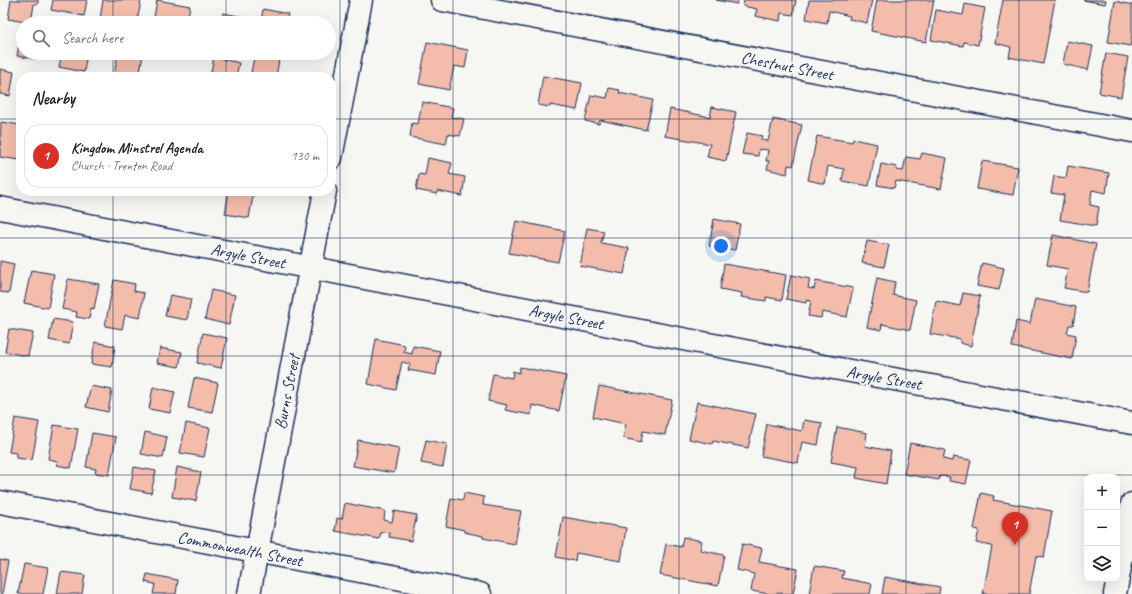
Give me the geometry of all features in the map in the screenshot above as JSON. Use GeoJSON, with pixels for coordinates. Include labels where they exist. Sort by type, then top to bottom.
{"type":"FeatureCollection","features":[{"type":"Feature","properties":{"kind":"street"},"geometry":{"type":"LineString","coordinates":[[336,132],[361,0]]}},
{"type":"Feature","properties":{"kind":"street","name":"Chestnut Street"},"geometry":{"type":"LineString","coordinates":[[442,0],[1132,131]]}},
{"type":"Feature","properties":{"kind":"street","name":"Burns Street"},"geometry":{"type":"LineString","coordinates":[[249,594],[324,196]]}},
{"type":"Feature","properties":{"kind":"street","name":"Argyle Street"},"geometry":{"type":"LineString","coordinates":[[0,208],[823,366],[1132,423]]}},
{"type":"Feature","properties":{"kind":"street","name":"Commonwealth Street"},"geometry":{"type":"LineString","coordinates":[[0,502],[480,594]]}},
{"type":"Feature","properties":{"kind":"street"},"geometry":{"type":"LineString","coordinates":[[1115,594],[1132,504]]}},
{"type":"Feature","properties":{"kind":"building"},"geometry":{"type":"Polygon","coordinates":[[[11,0],[38,0],[38,4],[34,4],[32,16],[16,16],[16,20],[8,19],[11,0]]]}},
{"type":"Feature","properties":{"kind":"building"},"geometry":{"type":"Polygon","coordinates":[[[53,0],[87,0],[84,16],[51,10],[53,0]]]}},
{"type":"Feature","properties":{"kind":"building"},"geometry":{"type":"Polygon","coordinates":[[[103,0],[141,0],[138,16],[100,16],[103,0]]]}},
{"type":"Feature","properties":{"kind":"building"},"geometry":{"type":"Polygon","coordinates":[[[157,0],[190,6],[188,16],[154,16],[157,0]]]}},
{"type":"Feature","properties":{"kind":"building"},"geometry":{"type":"Polygon","coordinates":[[[716,0],[738,0],[737,4],[716,0]]]}},
{"type":"Feature","properties":{"kind":"building"},"geometry":{"type":"Polygon","coordinates":[[[744,0],[796,0],[793,15],[781,13],[780,21],[755,16],[757,9],[743,6],[744,0]]]}},
{"type":"Feature","properties":{"kind":"building"},"geometry":{"type":"Polygon","coordinates":[[[809,0],[872,0],[867,23],[849,19],[850,16],[829,11],[827,23],[806,19],[809,0]]]}},
{"type":"Feature","properties":{"kind":"building"},"geometry":{"type":"Polygon","coordinates":[[[877,0],[934,0],[926,42],[871,31],[877,0]]]}},
{"type":"Feature","properties":{"kind":"building"},"geometry":{"type":"Polygon","coordinates":[[[1003,0],[1055,0],[1043,64],[1009,57],[1011,47],[995,43],[1003,0]]]}},
{"type":"Feature","properties":{"kind":"building"},"geometry":{"type":"Polygon","coordinates":[[[1083,0],[1106,0],[1105,4],[1083,0]]]}},
{"type":"Feature","properties":{"kind":"building"},"geometry":{"type":"Polygon","coordinates":[[[1115,1],[1132,5],[1132,34],[1130,46],[1108,42],[1115,1]]]}},
{"type":"Feature","properties":{"kind":"building"},"geometry":{"type":"Polygon","coordinates":[[[965,4],[985,8],[978,45],[964,42],[963,46],[931,40],[936,10],[963,15],[965,4]]]}},
{"type":"Feature","properties":{"kind":"building"},"geometry":{"type":"Polygon","coordinates":[[[263,9],[288,14],[288,16],[262,16],[263,9]]]}},
{"type":"Feature","properties":{"kind":"building"},"geometry":{"type":"Polygon","coordinates":[[[223,13],[239,16],[222,16],[223,13]]]}},
{"type":"Feature","properties":{"kind":"building"},"geometry":{"type":"Polygon","coordinates":[[[1067,41],[1093,46],[1088,70],[1063,64],[1067,41]]]}},
{"type":"Feature","properties":{"kind":"building"},"geometry":{"type":"Polygon","coordinates":[[[427,42],[468,50],[465,68],[454,66],[449,90],[419,84],[427,42]]]}},
{"type":"Feature","properties":{"kind":"building"},"geometry":{"type":"Polygon","coordinates":[[[1106,53],[1128,57],[1121,97],[1099,93],[1106,53]]]}},
{"type":"Feature","properties":{"kind":"building"},"geometry":{"type":"Polygon","coordinates":[[[60,60],[86,60],[84,72],[59,67],[60,60]]]}},
{"type":"Feature","properties":{"kind":"building"},"geometry":{"type":"Polygon","coordinates":[[[117,60],[142,60],[140,72],[115,72],[117,60]]]}},
{"type":"Feature","properties":{"kind":"building"},"geometry":{"type":"Polygon","coordinates":[[[213,60],[226,60],[239,63],[237,72],[211,72],[213,60]]]}},
{"type":"Feature","properties":{"kind":"building"},"geometry":{"type":"Polygon","coordinates":[[[254,60],[279,60],[277,72],[251,72],[254,60]]]}},
{"type":"Feature","properties":{"kind":"building"},"geometry":{"type":"Polygon","coordinates":[[[0,69],[14,72],[10,96],[0,94],[0,69]]]}},
{"type":"Feature","properties":{"kind":"building"},"geometry":{"type":"Polygon","coordinates":[[[543,76],[582,83],[577,110],[550,105],[550,107],[538,105],[543,76]]]}},
{"type":"Feature","properties":{"kind":"building"},"geometry":{"type":"Polygon","coordinates":[[[609,88],[620,90],[619,93],[653,100],[646,130],[600,120],[599,124],[585,121],[591,95],[607,98],[609,88]]]}},
{"type":"Feature","properties":{"kind":"building"},"geometry":{"type":"Polygon","coordinates":[[[422,102],[453,108],[451,117],[464,119],[460,136],[448,134],[446,144],[410,137],[412,123],[418,124],[422,102]]]}},
{"type":"Feature","properties":{"kind":"building"},"geometry":{"type":"Polygon","coordinates":[[[712,107],[736,112],[726,161],[707,157],[710,144],[665,136],[670,109],[710,117],[712,107]]]}},
{"type":"Feature","properties":{"kind":"building"},"geometry":{"type":"Polygon","coordinates":[[[773,119],[802,125],[793,166],[788,165],[787,174],[767,169],[769,161],[766,161],[768,150],[759,149],[758,156],[742,154],[747,133],[762,136],[761,140],[768,141],[773,119]]]}},
{"type":"Feature","properties":{"kind":"building"},"geometry":{"type":"Polygon","coordinates":[[[1,122],[16,124],[16,160],[0,157],[1,122]]]}},
{"type":"Feature","properties":{"kind":"building"},"geometry":{"type":"Polygon","coordinates":[[[817,136],[852,142],[853,139],[877,144],[869,186],[842,181],[844,169],[828,166],[825,184],[808,180],[817,136]]]}},
{"type":"Feature","properties":{"kind":"building"},"geometry":{"type":"Polygon","coordinates":[[[922,153],[947,158],[941,189],[896,181],[894,188],[877,185],[881,164],[897,167],[896,170],[903,171],[906,157],[920,159],[922,153]]]}},
{"type":"Feature","properties":{"kind":"building"},"geometry":{"type":"Polygon","coordinates":[[[428,158],[452,163],[449,174],[465,177],[462,196],[437,191],[437,194],[416,190],[419,174],[425,175],[428,158]]]}},
{"type":"Feature","properties":{"kind":"building"},"geometry":{"type":"Polygon","coordinates":[[[982,161],[1018,167],[1013,195],[977,189],[982,161]]]}},
{"type":"Feature","properties":{"kind":"building"},"geometry":{"type":"Polygon","coordinates":[[[1068,166],[1109,173],[1106,193],[1092,190],[1090,205],[1099,207],[1096,226],[1060,220],[1064,195],[1051,193],[1054,176],[1066,178],[1068,166]]]}},
{"type":"Feature","properties":{"kind":"building"},"geometry":{"type":"Polygon","coordinates":[[[228,196],[253,196],[249,218],[225,214],[228,196]]]}},
{"type":"Feature","properties":{"kind":"building"},"geometry":{"type":"Polygon","coordinates":[[[714,219],[740,224],[735,250],[709,246],[714,219]]]}},
{"type":"Feature","properties":{"kind":"building"},"geometry":{"type":"Polygon","coordinates":[[[516,221],[565,231],[558,262],[509,253],[516,221]]]}},
{"type":"Feature","properties":{"kind":"building"},"geometry":{"type":"Polygon","coordinates":[[[587,228],[604,231],[601,243],[629,248],[624,274],[580,266],[587,228]]]}},
{"type":"Feature","properties":{"kind":"building"},"geometry":{"type":"Polygon","coordinates":[[[1053,235],[1096,244],[1087,292],[1064,288],[1068,269],[1047,265],[1053,235]]]}},
{"type":"Feature","properties":{"kind":"building"},"geometry":{"type":"Polygon","coordinates":[[[867,241],[889,245],[884,267],[862,263],[867,241]]]}},
{"type":"Feature","properties":{"kind":"building"},"geometry":{"type":"Polygon","coordinates":[[[0,261],[14,264],[9,293],[0,292],[0,261]]]}},
{"type":"Feature","properties":{"kind":"building"},"geometry":{"type":"Polygon","coordinates":[[[982,263],[1004,268],[999,290],[977,286],[982,263]]]}},
{"type":"Feature","properties":{"kind":"building"},"geometry":{"type":"Polygon","coordinates":[[[724,264],[786,275],[782,300],[766,297],[766,301],[741,297],[742,293],[720,289],[724,264]]]}},
{"type":"Feature","properties":{"kind":"building"},"geometry":{"type":"Polygon","coordinates":[[[31,270],[54,274],[48,308],[24,303],[31,270]]]}},
{"type":"Feature","properties":{"kind":"building"},"geometry":{"type":"Polygon","coordinates":[[[791,275],[810,279],[808,288],[814,289],[816,281],[853,288],[847,317],[822,312],[821,318],[808,316],[811,301],[806,300],[806,303],[786,299],[791,275]]]}},
{"type":"Feature","properties":{"kind":"building"},"geometry":{"type":"Polygon","coordinates":[[[877,278],[895,282],[893,295],[916,300],[910,330],[882,324],[881,330],[867,327],[877,278]]]}},
{"type":"Feature","properties":{"kind":"building"},"geometry":{"type":"Polygon","coordinates":[[[68,279],[99,284],[94,309],[91,308],[89,319],[76,317],[77,312],[62,309],[68,279]]]}},
{"type":"Feature","properties":{"kind":"building"},"geometry":{"type":"Polygon","coordinates":[[[114,280],[135,284],[134,291],[144,293],[140,318],[125,315],[122,329],[105,326],[114,280]]]}},
{"type":"Feature","properties":{"kind":"building"},"geometry":{"type":"Polygon","coordinates":[[[211,290],[235,295],[229,325],[205,319],[211,290]]]}},
{"type":"Feature","properties":{"kind":"building"},"geometry":{"type":"Polygon","coordinates":[[[963,293],[980,296],[971,346],[960,343],[960,339],[930,334],[936,301],[960,306],[963,293]]]}},
{"type":"Feature","properties":{"kind":"building"},"geometry":{"type":"Polygon","coordinates":[[[170,295],[191,299],[187,320],[165,316],[170,295]]]}},
{"type":"Feature","properties":{"kind":"building"},"geometry":{"type":"Polygon","coordinates":[[[1035,299],[1076,307],[1073,325],[1069,325],[1067,333],[1076,335],[1072,359],[1012,347],[1016,321],[1030,324],[1035,299]]]}},
{"type":"Feature","properties":{"kind":"building"},"geometry":{"type":"Polygon","coordinates":[[[53,319],[73,322],[69,344],[49,340],[53,319]]]}},
{"type":"Feature","properties":{"kind":"building"},"geometry":{"type":"Polygon","coordinates":[[[9,329],[33,333],[28,356],[5,352],[9,329]]]}},
{"type":"Feature","properties":{"kind":"building"},"geometry":{"type":"Polygon","coordinates":[[[203,333],[227,338],[221,368],[197,363],[203,333]]]}},
{"type":"Feature","properties":{"kind":"building"},"geometry":{"type":"Polygon","coordinates":[[[376,339],[405,345],[404,352],[412,354],[413,346],[440,351],[436,375],[408,370],[410,364],[402,362],[396,390],[368,384],[376,339]]]}},
{"type":"Feature","properties":{"kind":"building"},"geometry":{"type":"Polygon","coordinates":[[[95,342],[115,346],[112,367],[91,364],[95,342]]]}},
{"type":"Feature","properties":{"kind":"building"},"geometry":{"type":"Polygon","coordinates":[[[160,348],[182,352],[179,367],[157,363],[160,348]]]}},
{"type":"Feature","properties":{"kind":"building"},"geometry":{"type":"Polygon","coordinates":[[[520,367],[566,376],[559,411],[532,405],[531,415],[505,410],[507,405],[488,401],[493,374],[512,378],[513,371],[519,373],[520,367]]]}},
{"type":"Feature","properties":{"kind":"building"},"geometry":{"type":"Polygon","coordinates":[[[194,378],[218,383],[212,412],[188,408],[194,378]]]}},
{"type":"Feature","properties":{"kind":"building"},"geometry":{"type":"Polygon","coordinates":[[[91,386],[112,390],[108,412],[86,407],[91,386]]]}},
{"type":"Feature","properties":{"kind":"building"},"geometry":{"type":"Polygon","coordinates":[[[599,386],[672,400],[665,435],[643,431],[641,442],[623,438],[626,424],[593,417],[599,386]]]}},
{"type":"Feature","properties":{"kind":"building"},"geometry":{"type":"Polygon","coordinates":[[[153,387],[175,392],[170,413],[149,409],[153,387]]]}},
{"type":"Feature","properties":{"kind":"building"},"geometry":{"type":"Polygon","coordinates":[[[697,402],[756,414],[748,448],[713,441],[712,444],[689,439],[697,402]]]}},
{"type":"Feature","properties":{"kind":"building"},"geometry":{"type":"Polygon","coordinates":[[[15,418],[39,422],[32,460],[16,458],[16,453],[9,452],[15,418]]]}},
{"type":"Feature","properties":{"kind":"building"},"geometry":{"type":"Polygon","coordinates":[[[804,420],[822,423],[818,445],[802,442],[798,463],[761,456],[767,424],[802,431],[804,420]]]}},
{"type":"Feature","properties":{"kind":"building"},"geometry":{"type":"Polygon","coordinates":[[[186,423],[210,428],[204,457],[180,453],[186,423]]]}},
{"type":"Feature","properties":{"kind":"building"},"geometry":{"type":"Polygon","coordinates":[[[54,425],[78,429],[71,468],[57,465],[58,461],[48,459],[54,425]]]}},
{"type":"Feature","properties":{"kind":"building"},"geometry":{"type":"Polygon","coordinates":[[[837,427],[867,433],[865,446],[891,451],[886,484],[856,478],[858,467],[831,462],[837,427]]]}},
{"type":"Feature","properties":{"kind":"building"},"geometry":{"type":"Polygon","coordinates":[[[145,432],[167,437],[163,458],[141,454],[145,432]]]}},
{"type":"Feature","properties":{"kind":"building"},"geometry":{"type":"Polygon","coordinates":[[[92,433],[116,437],[109,475],[95,473],[96,469],[86,467],[92,433]]]}},
{"type":"Feature","properties":{"kind":"building"},"geometry":{"type":"Polygon","coordinates":[[[358,440],[399,448],[394,473],[353,466],[358,440]]]}},
{"type":"Feature","properties":{"kind":"building"},"geometry":{"type":"Polygon","coordinates":[[[426,440],[447,444],[443,467],[421,463],[426,440]]]}},
{"type":"Feature","properties":{"kind":"building"},"geometry":{"type":"Polygon","coordinates":[[[910,443],[945,450],[943,459],[952,461],[953,457],[971,460],[966,484],[949,481],[950,477],[940,476],[939,480],[904,474],[910,443]]]}},
{"type":"Feature","properties":{"kind":"building"},"geometry":{"type":"Polygon","coordinates":[[[134,467],[156,471],[151,493],[130,489],[134,467]]]}},
{"type":"Feature","properties":{"kind":"building"},"geometry":{"type":"Polygon","coordinates":[[[177,467],[201,472],[196,501],[172,497],[177,467]]]}},
{"type":"Feature","properties":{"kind":"building"},"geometry":{"type":"Polygon","coordinates":[[[464,493],[484,497],[483,505],[521,511],[515,544],[483,538],[483,536],[446,526],[451,498],[463,500],[464,493]]]}},
{"type":"Feature","properties":{"kind":"building"},"geometry":{"type":"Polygon","coordinates":[[[981,493],[994,496],[993,500],[1052,511],[1044,557],[1036,556],[1029,594],[983,594],[992,546],[976,543],[979,530],[974,529],[981,493]]]}},
{"type":"Feature","properties":{"kind":"building"},"geometry":{"type":"Polygon","coordinates":[[[345,503],[385,511],[384,520],[392,522],[394,511],[417,515],[411,541],[389,537],[390,533],[381,532],[379,539],[335,531],[337,518],[342,519],[345,503]]]}},
{"type":"Feature","properties":{"kind":"building"},"geometry":{"type":"Polygon","coordinates":[[[563,517],[626,528],[621,561],[576,553],[575,561],[556,557],[563,517]]]}},
{"type":"Feature","properties":{"kind":"building"},"geometry":{"type":"Polygon","coordinates":[[[683,537],[702,541],[700,550],[724,555],[718,586],[660,575],[666,544],[681,547],[683,537]]]}},
{"type":"Feature","properties":{"kind":"building"},"geometry":{"type":"Polygon","coordinates":[[[742,544],[762,548],[759,562],[798,569],[793,594],[770,594],[751,591],[754,574],[737,570],[742,544]]]}},
{"type":"Feature","properties":{"kind":"building"},"geometry":{"type":"Polygon","coordinates":[[[0,559],[8,561],[2,594],[0,594],[0,559]]]}},
{"type":"Feature","properties":{"kind":"building"},"geometry":{"type":"Polygon","coordinates":[[[24,564],[48,568],[43,594],[18,594],[24,564]]]}},
{"type":"Feature","properties":{"kind":"building"},"geometry":{"type":"Polygon","coordinates":[[[814,566],[844,571],[842,578],[872,584],[870,594],[809,594],[814,566]]]}},
{"type":"Feature","properties":{"kind":"building"},"geometry":{"type":"Polygon","coordinates":[[[61,572],[85,575],[82,594],[57,594],[61,572]]]}},
{"type":"Feature","properties":{"kind":"building"},"geometry":{"type":"Polygon","coordinates":[[[147,574],[178,580],[176,594],[153,594],[155,584],[145,582],[147,574]]]}},
{"type":"Feature","properties":{"kind":"building"},"geometry":{"type":"Polygon","coordinates":[[[885,577],[940,587],[939,594],[882,594],[885,577]]]}},
{"type":"Feature","properties":{"kind":"place","name":"Kingdom Minstrel Agenda"},"geometry":{"type":"Point","coordinates":[1015,545]}}]}
